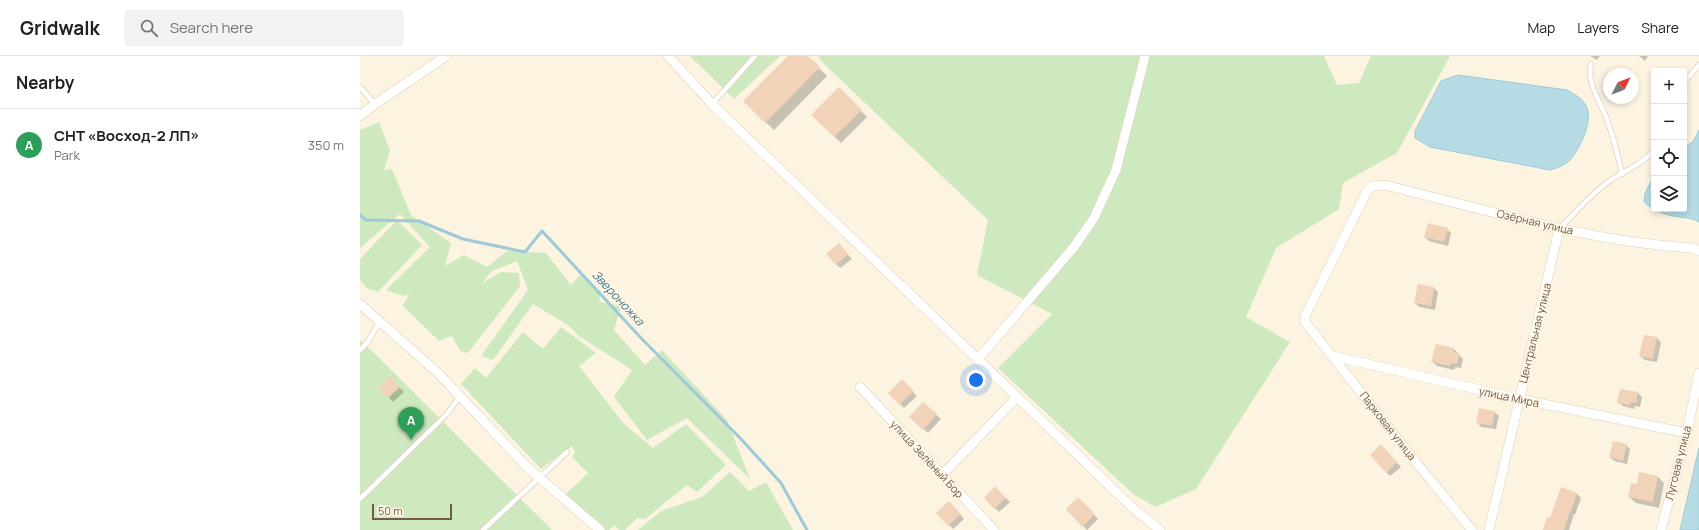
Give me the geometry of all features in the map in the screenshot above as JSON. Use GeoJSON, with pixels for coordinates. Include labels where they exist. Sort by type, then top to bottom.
{"type":"FeatureCollection","features":[{"type":"Feature","properties":{"kind":"street"},"geometry":{"type":"LineString","coordinates":[[360,116],[375,104],[446,56]]}},
{"type":"Feature","properties":{"kind":"street"},"geometry":{"type":"LineString","coordinates":[[668,56],[712,104],[1134,509],[1160,530]]}},
{"type":"Feature","properties":{"kind":"street"},"geometry":{"type":"LineString","coordinates":[[978,359],[1074,247],[1094,218],[1116,170],[1145,56]]}},
{"type":"Feature","properties":{"kind":"street","name":"Озёрная улица"},"geometry":{"type":"LineString","coordinates":[[1305,322],[1305,316],[1363,198],[1372,186],[1385,185],[1559,229],[1634,243],[1692,248],[1699,251]]}},
{"type":"Feature","properties":{"kind":"street","name":"Центральная улица"},"geometry":{"type":"LineString","coordinates":[[1489,530],[1540,316],[1559,229]]}},
{"type":"Feature","properties":{"kind":"street"},"geometry":{"type":"LineString","coordinates":[[360,304],[438,373],[528,468],[600,530]]}},
{"type":"Feature","properties":{"kind":"street","name":"Парковая улица"},"geometry":{"type":"LineString","coordinates":[[1305,322],[1419,466],[1472,530]]}},
{"type":"Feature","properties":{"kind":"street","name":"улица Мира"},"geometry":{"type":"LineString","coordinates":[[1333,356],[1519,399],[1686,433]]}},
{"type":"Feature","properties":{"kind":"street","name":"Луговая улица"},"geometry":{"type":"LineString","coordinates":[[1661,530],[1686,433],[1699,373]]}},
{"type":"Feature","properties":{"kind":"street","name":"улица Зелёный Бор"},"geometry":{"type":"LineString","coordinates":[[860,388],[994,530]]}},
{"type":"Feature","properties":{"kind":"street"},"geometry":{"type":"LineString","coordinates":[[942,475],[1017,397]]}},
{"type":"Feature","properties":{"kind":"lane"},"geometry":{"type":"LineString","coordinates":[[712,104],[755,56]]}},
{"type":"Feature","properties":{"kind":"lane"},"geometry":{"type":"LineString","coordinates":[[1591,64],[1590,81],[1608,120],[1617,148],[1622,174]]}},
{"type":"Feature","properties":{"kind":"lane"},"geometry":{"type":"LineString","coordinates":[[1687,79],[1699,65]]}},
{"type":"Feature","properties":{"kind":"lane"},"geometry":{"type":"LineString","coordinates":[[360,87],[375,104]]}},
{"type":"Feature","properties":{"kind":"lane"},"geometry":{"type":"LineString","coordinates":[[1559,229],[1588,199],[1608,182],[1640,163],[1651,153]]}},
{"type":"Feature","properties":{"kind":"lane"},"geometry":{"type":"LineString","coordinates":[[360,350],[367,344],[380,321]]}},
{"type":"Feature","properties":{"kind":"lane"},"geometry":{"type":"LineString","coordinates":[[360,500],[447,414],[460,396]]}},
{"type":"Feature","properties":{"kind":"lane"},"geometry":{"type":"LineString","coordinates":[[483,530],[568,452]]}},
{"type":"Feature","properties":{"kind":"green space"},"geometry":{"type":"Polygon","coordinates":[[[690,56],[780,56],[734,99],[690,56]]]}},
{"type":"Feature","properties":{"kind":"green space"},"geometry":{"type":"Polygon","coordinates":[[[819,56],[1324,56],[1337,85],[1359,83],[1371,56],[1450,56],[1397,153],[1343,183],[1339,209],[1276,248],[1246,317],[1290,342],[1196,489],[1155,507],[1133,494],[998,368],[1052,314],[977,275],[988,220],[820,60],[819,56]]]}},
{"type":"Feature","properties":{"kind":"green space"},"geometry":{"type":"Polygon","coordinates":[[[379,122],[390,151],[384,170],[392,169],[411,215],[451,243],[445,266],[464,255],[487,267],[507,251],[546,253],[571,285],[581,274],[601,292],[599,302],[621,306],[614,330],[645,365],[662,350],[727,420],[750,479],[687,418],[647,440],[614,397],[632,370],[579,336],[568,325],[533,304],[493,360],[481,356],[528,290],[517,261],[492,271],[482,283],[501,272],[519,273],[520,286],[468,353],[460,351],[452,336],[439,341],[403,306],[409,294],[403,296],[386,290],[430,247],[400,214],[360,248],[360,130],[379,122]]]}},
{"type":"Feature","properties":{"kind":"green space"},"geometry":{"type":"Polygon","coordinates":[[[397,220],[422,245],[378,292],[367,288],[360,280],[360,259],[397,220]]]}},
{"type":"Feature","properties":{"kind":"green space"},"geometry":{"type":"Polygon","coordinates":[[[561,327],[596,353],[579,366],[624,424],[653,448],[686,424],[726,465],[697,492],[687,485],[645,519],[637,518],[625,530],[619,530],[615,525],[609,530],[605,530],[566,494],[588,473],[572,457],[575,452],[572,446],[541,469],[461,384],[475,368],[486,378],[523,332],[543,349],[561,327]]]}},
{"type":"Feature","properties":{"kind":"green space"},"geometry":{"type":"Polygon","coordinates":[[[360,340],[372,351],[552,530],[360,530],[360,340]]]}},
{"type":"Feature","properties":{"kind":"green space"},"geometry":{"type":"Polygon","coordinates":[[[730,472],[749,491],[766,482],[793,530],[638,530],[661,511],[702,497],[730,472]]]}},
{"type":"Feature","properties":{"kind":"water"},"geometry":{"type":"Polygon","coordinates":[[[1458,75],[1567,90],[1576,95],[1586,105],[1588,121],[1581,143],[1573,156],[1569,161],[1558,168],[1550,170],[1430,147],[1415,138],[1415,131],[1441,81],[1458,75]]]}},
{"type":"Feature","properties":{"kind":"water"},"geometry":{"type":"Polygon","coordinates":[[[1699,130],[1699,222],[1690,218],[1676,217],[1660,212],[1687,212],[1687,145],[1692,142],[1699,130]]]}},
{"type":"Feature","properties":{"kind":"water"},"geometry":{"type":"Polygon","coordinates":[[[1651,182],[1651,207],[1644,202],[1645,193],[1651,182]]]}},
{"type":"Feature","properties":{"kind":"water"},"geometry":{"type":"Polygon","coordinates":[[[1699,448],[1699,530],[1680,530],[1699,448]]]}},
{"type":"Feature","properties":{"kind":"building"},"geometry":{"type":"Polygon","coordinates":[[[788,56],[808,56],[820,67],[765,123],[743,101],[788,56]]]}},
{"type":"Feature","properties":{"kind":"building"},"geometry":{"type":"Polygon","coordinates":[[[839,87],[862,110],[834,137],[811,115],[839,87]]]}},
{"type":"Feature","properties":{"kind":"building"},"geometry":{"type":"Polygon","coordinates":[[[1428,223],[1448,228],[1444,242],[1424,237],[1428,223]]]}},
{"type":"Feature","properties":{"kind":"building"},"geometry":{"type":"Polygon","coordinates":[[[839,243],[848,254],[836,265],[826,254],[839,243]]]}},
{"type":"Feature","properties":{"kind":"building"},"geometry":{"type":"Polygon","coordinates":[[[1418,284],[1434,287],[1431,306],[1414,303],[1418,284]]]}},
{"type":"Feature","properties":{"kind":"building"},"geometry":{"type":"Polygon","coordinates":[[[1644,335],[1657,337],[1653,359],[1639,356],[1644,335]]]}},
{"type":"Feature","properties":{"kind":"building"},"geometry":{"type":"Polygon","coordinates":[[[1436,344],[1454,348],[1453,352],[1460,354],[1457,364],[1451,363],[1450,366],[1431,362],[1436,344]]]}},
{"type":"Feature","properties":{"kind":"building"},"geometry":{"type":"Polygon","coordinates":[[[390,376],[400,387],[388,398],[378,388],[390,376]]]}},
{"type":"Feature","properties":{"kind":"building"},"geometry":{"type":"Polygon","coordinates":[[[902,379],[914,391],[899,405],[888,393],[902,379]]]}},
{"type":"Feature","properties":{"kind":"building"},"geometry":{"type":"Polygon","coordinates":[[[1620,389],[1638,392],[1636,403],[1631,402],[1630,405],[1617,403],[1620,389]]]}},
{"type":"Feature","properties":{"kind":"building"},"geometry":{"type":"Polygon","coordinates":[[[923,402],[937,414],[923,430],[909,417],[923,402]]]}},
{"type":"Feature","properties":{"kind":"building"},"geometry":{"type":"Polygon","coordinates":[[[1479,408],[1495,411],[1492,426],[1476,423],[1479,408]]]}},
{"type":"Feature","properties":{"kind":"building"},"geometry":{"type":"Polygon","coordinates":[[[1613,441],[1627,444],[1623,461],[1609,457],[1613,441]]]}},
{"type":"Feature","properties":{"kind":"building"},"geometry":{"type":"Polygon","coordinates":[[[1381,444],[1397,462],[1386,473],[1370,455],[1381,444]]]}},
{"type":"Feature","properties":{"kind":"building"},"geometry":{"type":"Polygon","coordinates":[[[1639,472],[1658,476],[1653,502],[1628,497],[1631,483],[1637,484],[1639,472]]]}},
{"type":"Feature","properties":{"kind":"building"},"geometry":{"type":"Polygon","coordinates":[[[995,486],[1006,498],[994,509],[984,498],[995,486]]]}},
{"type":"Feature","properties":{"kind":"building"},"geometry":{"type":"Polygon","coordinates":[[[1561,487],[1577,493],[1564,530],[1543,530],[1547,517],[1550,518],[1561,487]]]}},
{"type":"Feature","properties":{"kind":"building"},"geometry":{"type":"Polygon","coordinates":[[[1078,497],[1095,514],[1082,527],[1066,509],[1078,497]]]}},
{"type":"Feature","properties":{"kind":"building"},"geometry":{"type":"Polygon","coordinates":[[[949,501],[961,514],[948,526],[936,513],[949,501]]]}},
{"type":"Feature","properties":{"kind":"waterway","name":"Звероножка"},"geometry":{"type":"LineString","coordinates":[[360,215],[366,220],[419,221],[463,239],[525,252],[542,231],[641,338],[741,439],[781,483],[807,530]]}},
{"type":"Feature","properties":{"kind":"place","name":"СНТ «Восход-2 ЛП»"},"geometry":{"type":"Point","coordinates":[411,440]}}]}
